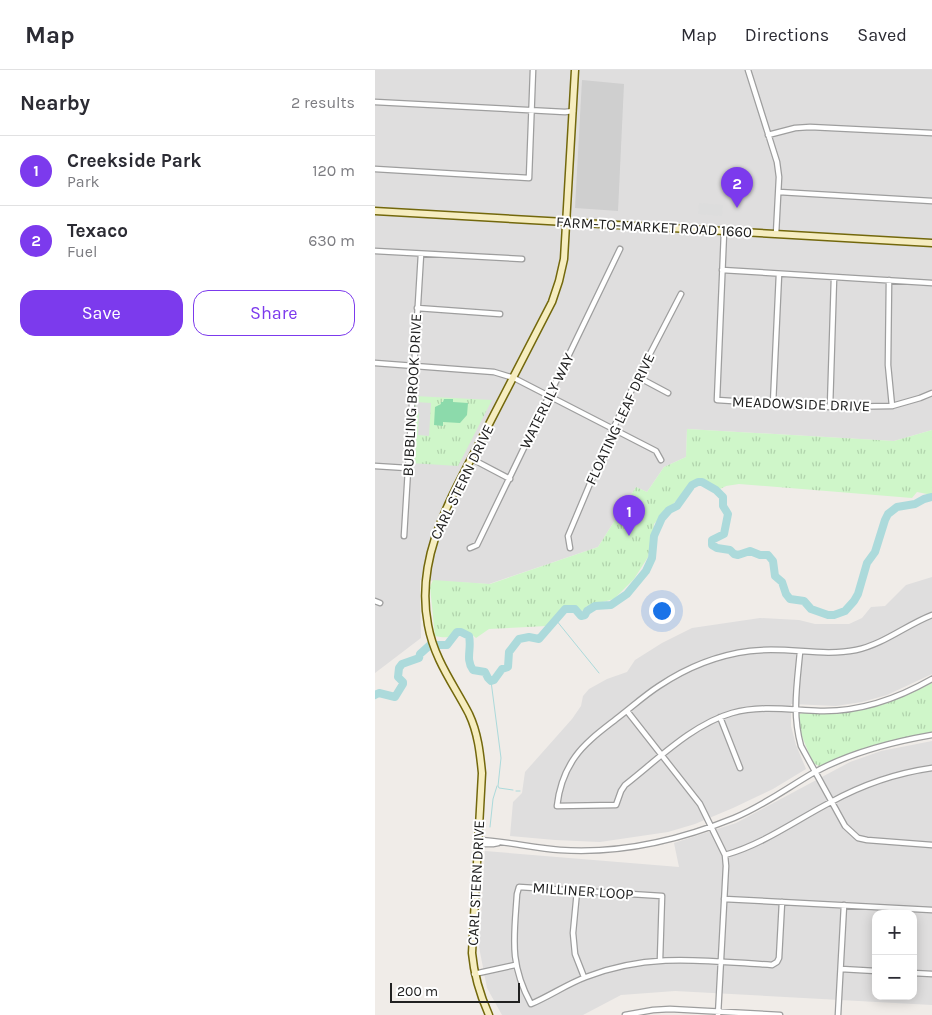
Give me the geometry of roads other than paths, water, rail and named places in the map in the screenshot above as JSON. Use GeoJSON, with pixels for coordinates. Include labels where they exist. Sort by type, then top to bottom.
{"type":"FeatureCollection","features":[{"type":"Feature","properties":{"kind":"street"},"geometry":{"type":"LineString","coordinates":[[375,169],[529,178],[533,70]]}},
{"type":"Feature","properties":{"kind":"street","name":"CARL STERN DRIVE"},"geometry":{"type":"LineString","coordinates":[[489,1015],[481,998],[474,974],[472,937],[482,773],[481,757],[469,714],[441,665],[429,629],[425,579],[431,549],[446,509],[552,302],[559,281],[564,259],[575,70]]}},
{"type":"Feature","properties":{"kind":"street"},"geometry":{"type":"LineString","coordinates":[[748,70],[777,162],[779,192],[776,234]]}},
{"type":"Feature","properties":{"kind":"street"},"geometry":{"type":"LineString","coordinates":[[375,102],[573,111]]}},
{"type":"Feature","properties":{"kind":"street"},"geometry":{"type":"LineString","coordinates":[[768,135],[795,128],[810,127],[932,132]]}},
{"type":"Feature","properties":{"kind":"street"},"geometry":{"type":"LineString","coordinates":[[779,192],[932,201]]}},
{"type":"Feature","properties":{"kind":"street","name":"FARM-TO-MARKET ROAD 1660"},"geometry":{"type":"LineString","coordinates":[[375,211],[932,243]]}},
{"type":"Feature","properties":{"kind":"street","name":"MEADOWSIDE DRIVE"},"geometry":{"type":"LineString","coordinates":[[724,232],[717,400],[830,407],[892,406],[932,393]]}},
{"type":"Feature","properties":{"kind":"street","name":"WATERLILY WAY"},"geometry":{"type":"LineString","coordinates":[[470,548],[477,545],[620,249]]}},
{"type":"Feature","properties":{"kind":"street"},"geometry":{"type":"LineString","coordinates":[[375,251],[522,259]]}},
{"type":"Feature","properties":{"kind":"street","name":"BUBBLING BROOK DRIVE"},"geometry":{"type":"LineString","coordinates":[[404,536],[421,254]]}},
{"type":"Feature","properties":{"kind":"street"},"geometry":{"type":"LineString","coordinates":[[722,270],[932,283]]}},
{"type":"Feature","properties":{"kind":"street"},"geometry":{"type":"LineString","coordinates":[[773,404],[779,274]]}},
{"type":"Feature","properties":{"kind":"street"},"geometry":{"type":"LineString","coordinates":[[830,407],[834,278]]}},
{"type":"Feature","properties":{"kind":"street"},"geometry":{"type":"LineString","coordinates":[[889,280],[888,365],[892,406]]}},
{"type":"Feature","properties":{"kind":"street","name":"FLOATING LEAF DRIVE"},"geometry":{"type":"LineString","coordinates":[[570,548],[568,536],[613,429],[681,294]]}},
{"type":"Feature","properties":{"kind":"street"},"geometry":{"type":"LineString","coordinates":[[417,308],[499,314]]}},
{"type":"Feature","properties":{"kind":"street"},"geometry":{"type":"LineString","coordinates":[[375,363],[494,372],[514,378],[656,452],[661,460]]}},
{"type":"Feature","properties":{"kind":"street"},"geometry":{"type":"LineString","coordinates":[[638,377],[668,393]]}},
{"type":"Feature","properties":{"kind":"street"},"geometry":{"type":"LineString","coordinates":[[471,460],[510,479]]}},
{"type":"Feature","properties":{"kind":"street"},"geometry":{"type":"LineString","coordinates":[[375,466],[407,468]]}},
{"type":"Feature","properties":{"kind":"street"},"geometry":{"type":"LineString","coordinates":[[932,615],[883,640],[859,649],[842,652],[751,651],[733,654],[697,665],[658,686],[588,742],[575,756],[566,772],[557,806],[616,805],[625,786],[662,756],[689,735],[732,713],[760,708],[819,711],[869,706],[905,693],[932,679]]}},
{"type":"Feature","properties":{"kind":"street"},"geometry":{"type":"LineString","coordinates":[[800,652],[795,709],[797,732],[801,746],[845,826],[858,838],[867,840],[932,844]]}},
{"type":"Feature","properties":{"kind":"street"},"geometry":{"type":"LineString","coordinates":[[627,711],[700,804],[725,856],[718,1013]]}},
{"type":"Feature","properties":{"kind":"street"},"geometry":{"type":"LineString","coordinates":[[721,718],[740,768]]}},
{"type":"Feature","properties":{"kind":"street"},"geometry":{"type":"LineString","coordinates":[[478,842],[493,841],[563,850],[590,850],[662,841],[735,818],[763,804],[815,772],[880,747],[932,735]]}},
{"type":"Feature","properties":{"kind":"street"},"geometry":{"type":"LineString","coordinates":[[725,856],[756,844],[786,829],[831,801],[873,783],[932,768]]}},
{"type":"Feature","properties":{"kind":"street","name":"MILLINER LOOP"},"geometry":{"type":"LineString","coordinates":[[659,960],[662,896],[519,887],[514,943],[515,966],[521,985],[531,1004],[584,977],[632,963],[681,959],[772,965],[779,958],[782,902]]}},
{"type":"Feature","properties":{"kind":"street"},"geometry":{"type":"LineString","coordinates":[[577,891],[573,933],[574,947],[584,977]]}},
{"type":"Feature","properties":{"kind":"street"},"geometry":{"type":"LineString","coordinates":[[724,899],[932,910]]}},
{"type":"Feature","properties":{"kind":"street"},"geometry":{"type":"LineString","coordinates":[[838,1015],[844,905]]}},
{"type":"Feature","properties":{"kind":"street"},"geometry":{"type":"LineString","coordinates":[[474,974],[515,966]]}},
{"type":"Feature","properties":{"kind":"street"},"geometry":{"type":"LineString","coordinates":[[841,969],[872,971]]}},
{"type":"Feature","properties":{"kind":"street"},"geometry":{"type":"LineString","coordinates":[[917,973],[932,974]]}},
{"type":"Feature","properties":{"kind":"street"},"geometry":{"type":"LineString","coordinates":[[625,1015],[670,1009],[780,1015]]}},
{"type":"Feature","properties":{"kind":"waterway"},"geometry":{"type":"LineString","coordinates":[[375,695],[379,693],[395,697],[403,684],[398,677],[399,668],[402,664],[419,658],[420,654],[430,645],[447,645],[457,632],[469,636],[469,662],[473,670],[485,672],[491,681],[494,680],[502,669],[508,667],[509,652],[519,639],[529,637],[539,639],[565,609],[575,609],[581,616],[585,615],[587,611],[595,606],[611,605],[627,594],[646,571],[652,558],[654,536],[662,518],[669,510],[677,506],[692,485],[698,482],[702,482],[716,490],[723,497],[723,506],[728,514],[724,534],[712,540],[712,545],[717,548],[730,550],[738,555],[750,551],[760,555],[768,555],[773,561],[775,576],[782,582],[790,599],[804,601],[811,609],[828,615],[845,611],[854,601],[858,594],[867,563],[875,552],[888,514],[897,507],[915,504],[932,497]]}},
{"type":"Feature","properties":{"kind":"waterway"},"geometry":{"type":"LineString","coordinates":[[556,620],[599,673]]}},
{"type":"Feature","properties":{"kind":"waterway"},"geometry":{"type":"LineString","coordinates":[[491,681],[501,758],[498,786],[499,788],[513,790]]}},
{"type":"Feature","properties":{"kind":"waterway"},"geometry":{"type":"LineString","coordinates":[[490,827],[493,799],[497,786]]}},
{"type":"Feature","properties":{"kind":"place","name":"Texaco"},"geometry":{"type":"Point","coordinates":[737,208]}},
{"type":"Feature","properties":{"kind":"place","name":"Creekside Park"},"geometry":{"type":"Point","coordinates":[629,536]}}]}
